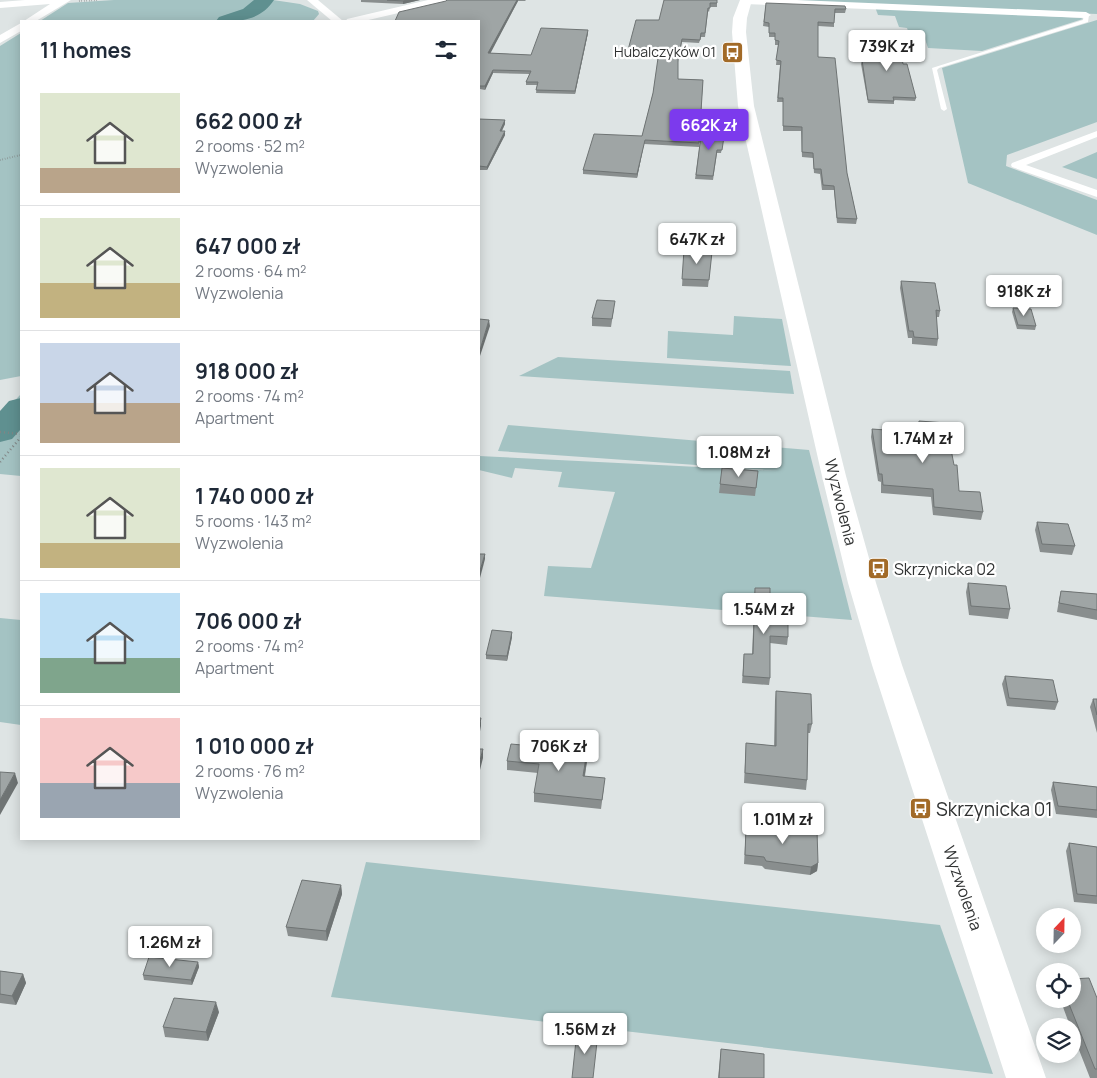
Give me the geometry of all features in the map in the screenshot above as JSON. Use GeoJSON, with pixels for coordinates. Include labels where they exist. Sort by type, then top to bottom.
{"type":"FeatureCollection","features":[{"type":"Feature","properties":{"kind":"street"},"geometry":{"type":"LineString","coordinates":[[0,4],[64,0]]}},
{"type":"Feature","properties":{"kind":"street"},"geometry":{"type":"LineString","coordinates":[[30,20],[64,0]]}},
{"type":"Feature","properties":{"kind":"street"},"geometry":{"type":"LineString","coordinates":[[312,0],[337,20]]}},
{"type":"Feature","properties":{"kind":"street"},"geometry":{"type":"LineString","coordinates":[[355,20],[442,0]]}},
{"type":"Feature","properties":{"kind":"street"},"geometry":{"type":"LineString","coordinates":[[746,1],[1086,15]]}},
{"type":"Feature","properties":{"kind":"street","name":"Wyzwolenia"},"geometry":{"type":"LineString","coordinates":[[746,1],[741,15],[739,32],[746,106],[834,476],[862,583],[887,665],[1026,1078]]}},
{"type":"Feature","properties":{"kind":"street"},"geometry":{"type":"LineString","coordinates":[[0,40],[20,26]]}},
{"type":"Feature","properties":{"kind":"street"},"geometry":{"type":"LineString","coordinates":[[1097,134],[1016,165],[1097,194]]}},
{"type":"Feature","properties":{"kind":"lane"},"geometry":{"type":"LineString","coordinates":[[944,109],[934,69],[937,67],[1086,21],[1086,15]]}},
{"type":"Feature","properties":{"kind":"path"},"geometry":{"type":"LineString","coordinates":[[0,160],[20,155]]}},
{"type":"Feature","properties":{"kind":"path"},"geometry":{"type":"LineString","coordinates":[[0,432],[20,435],[0,462]]}},
{"type":"Feature","properties":{"kind":"shaded area"},"geometry":{"type":"Polygon","coordinates":[[[114,0],[273,0],[300,4],[318,11],[319,14],[314,20],[42,20],[68,3],[114,0]]]}},
{"type":"Feature","properties":{"kind":"shaded area"},"geometry":{"type":"Polygon","coordinates":[[[1097,0],[1097,14],[769,1],[1097,0]]]}},
{"type":"Feature","properties":{"kind":"shaded area"},"geometry":{"type":"Polygon","coordinates":[[[875,7],[1083,19],[982,51],[928,48],[924,36],[909,34],[907,28],[899,27],[895,16],[878,15],[875,7]]]}},
{"type":"Feature","properties":{"kind":"shaded area"},"geometry":{"type":"Polygon","coordinates":[[[1097,20],[1097,122],[1007,155],[1006,166],[1097,200],[1097,235],[968,183],[942,68],[1097,20]]]}},
{"type":"Feature","properties":{"kind":"shaded area"},"geometry":{"type":"Polygon","coordinates":[[[20,34],[20,376],[0,380],[0,46],[20,34]]]}},
{"type":"Feature","properties":{"kind":"shaded area"},"geometry":{"type":"Polygon","coordinates":[[[1097,152],[1097,179],[1062,167],[1097,152]]]}},
{"type":"Feature","properties":{"kind":"shaded area"},"geometry":{"type":"Polygon","coordinates":[[[734,316],[782,319],[791,366],[667,358],[668,331],[733,335],[734,316]]]}},
{"type":"Feature","properties":{"kind":"shaded area"},"geometry":{"type":"Polygon","coordinates":[[[558,357],[790,371],[794,394],[519,376],[558,357]]]}},
{"type":"Feature","properties":{"kind":"shaded area"},"geometry":{"type":"Polygon","coordinates":[[[20,395],[20,476],[0,474],[0,416],[20,395]]]}},
{"type":"Feature","properties":{"kind":"shaded area"},"geometry":{"type":"Polygon","coordinates":[[[508,425],[809,450],[852,620],[544,596],[548,566],[591,568],[615,492],[558,487],[562,472],[515,468],[512,478],[480,470],[480,456],[780,471],[498,451],[508,425]]]}},
{"type":"Feature","properties":{"kind":"shaded area"},"geometry":{"type":"Polygon","coordinates":[[[0,618],[20,620],[20,725],[0,722],[0,618]]]}},
{"type":"Feature","properties":{"kind":"shaded area"},"geometry":{"type":"Polygon","coordinates":[[[366,862],[940,925],[993,1074],[331,997],[366,862]]]}},
{"type":"Feature","properties":{"kind":"building"},"geometry":{"type":"Polygon","coordinates":[[[517,0],[488,53],[531,55],[541,28],[588,30],[575,91],[536,90],[538,82],[526,82],[531,71],[493,70],[485,86],[480,86],[480,20],[395,20],[399,12],[446,1],[517,0]]]}},
{"type":"Feature","properties":{"kind":"building"},"geometry":{"type":"Polygon","coordinates":[[[664,0],[717,0],[717,3],[710,3],[710,8],[708,8],[705,33],[701,33],[700,40],[682,39],[678,59],[678,79],[703,80],[699,143],[645,140],[637,174],[583,170],[594,134],[642,136],[653,93],[659,51],[628,50],[636,20],[659,20],[664,0]]]}},
{"type":"Feature","properties":{"kind":"building"},"geometry":{"type":"Polygon","coordinates":[[[766,3],[845,6],[846,9],[835,9],[834,23],[818,22],[818,57],[835,58],[847,173],[857,219],[837,218],[834,186],[823,185],[821,169],[814,169],[813,153],[802,152],[802,127],[783,126],[783,98],[778,98],[781,61],[776,60],[779,41],[775,40],[775,33],[769,33],[769,23],[764,22],[766,3]]]}},
{"type":"Feature","properties":{"kind":"building"},"geometry":{"type":"Polygon","coordinates":[[[871,36],[898,37],[903,64],[907,64],[916,98],[893,97],[894,101],[868,100],[862,60],[877,61],[871,36]]]}},
{"type":"Feature","properties":{"kind":"building"},"geometry":{"type":"Polygon","coordinates":[[[480,119],[505,120],[500,131],[505,131],[487,167],[480,166],[480,119]]]}},
{"type":"Feature","properties":{"kind":"building"},"geometry":{"type":"Polygon","coordinates":[[[702,128],[725,130],[722,150],[717,150],[713,176],[696,175],[702,128]]]}},
{"type":"Feature","properties":{"kind":"building"},"geometry":{"type":"Polygon","coordinates":[[[684,250],[712,252],[709,280],[682,279],[684,250]]]}},
{"type":"Feature","properties":{"kind":"building"},"geometry":{"type":"Polygon","coordinates":[[[901,281],[935,283],[940,311],[936,310],[938,339],[914,337],[913,331],[909,331],[901,281]]]}},
{"type":"Feature","properties":{"kind":"building"},"geometry":{"type":"Polygon","coordinates":[[[597,300],[615,301],[612,319],[592,318],[597,300]]]}},
{"type":"Feature","properties":{"kind":"building"},"geometry":{"type":"Polygon","coordinates":[[[1013,308],[1031,309],[1036,326],[1018,325],[1013,308]]]}},
{"type":"Feature","properties":{"kind":"building"},"geometry":{"type":"Polygon","coordinates":[[[480,319],[489,320],[480,350],[480,319]]]}},
{"type":"Feature","properties":{"kind":"building"},"geometry":{"type":"Polygon","coordinates":[[[919,421],[946,423],[954,465],[957,465],[959,491],[980,492],[983,512],[934,507],[933,489],[883,485],[882,474],[879,474],[872,429],[913,432],[912,424],[919,424],[919,421]]]}},
{"type":"Feature","properties":{"kind":"building"},"geometry":{"type":"Polygon","coordinates":[[[722,468],[758,471],[756,488],[720,484],[722,468]]]}},
{"type":"Feature","properties":{"kind":"building"},"geometry":{"type":"Polygon","coordinates":[[[1037,522],[1068,524],[1075,546],[1042,544],[1037,522]]]}},
{"type":"Feature","properties":{"kind":"building"},"geometry":{"type":"Polygon","coordinates":[[[480,554],[485,554],[480,571],[480,554]]]}},
{"type":"Feature","properties":{"kind":"building"},"geometry":{"type":"Polygon","coordinates":[[[968,583],[1006,586],[1010,609],[971,606],[968,583]]]}},
{"type":"Feature","properties":{"kind":"building"},"geometry":{"type":"Polygon","coordinates":[[[755,588],[770,588],[770,614],[788,615],[788,637],[770,636],[770,678],[743,676],[744,654],[753,654],[755,588]]]}},
{"type":"Feature","properties":{"kind":"building"},"geometry":{"type":"Polygon","coordinates":[[[1061,591],[1097,594],[1097,610],[1059,603],[1061,591]]]}},
{"type":"Feature","properties":{"kind":"building"},"geometry":{"type":"Polygon","coordinates":[[[492,630],[512,632],[507,656],[486,655],[492,630]]]}},
{"type":"Feature","properties":{"kind":"building"},"geometry":{"type":"Polygon","coordinates":[[[1005,676],[1053,680],[1058,702],[1009,698],[1005,676]]]}},
{"type":"Feature","properties":{"kind":"building"},"geometry":{"type":"Polygon","coordinates":[[[776,691],[811,694],[812,724],[808,724],[807,780],[745,773],[746,743],[776,746],[776,691]]]}},
{"type":"Feature","properties":{"kind":"building"},"geometry":{"type":"Polygon","coordinates":[[[1093,699],[1097,699],[1097,715],[1093,699]]]}},
{"type":"Feature","properties":{"kind":"building"},"geometry":{"type":"Polygon","coordinates":[[[511,744],[587,751],[583,776],[605,778],[602,800],[534,793],[539,764],[507,761],[511,744]]]}},
{"type":"Feature","properties":{"kind":"building"},"geometry":{"type":"Polygon","coordinates":[[[480,749],[483,749],[480,760],[480,749]]]}},
{"type":"Feature","properties":{"kind":"building"},"geometry":{"type":"Polygon","coordinates":[[[0,772],[15,773],[0,800],[0,772]]]}},
{"type":"Feature","properties":{"kind":"building"},"geometry":{"type":"Polygon","coordinates":[[[1053,782],[1097,787],[1097,810],[1058,806],[1053,782]]]}},
{"type":"Feature","properties":{"kind":"building"},"geometry":{"type":"Polygon","coordinates":[[[768,825],[817,830],[818,863],[811,867],[766,861],[764,857],[745,855],[746,827],[764,828],[768,825]]]}},
{"type":"Feature","properties":{"kind":"building"},"geometry":{"type":"Polygon","coordinates":[[[1069,843],[1097,847],[1097,896],[1077,894],[1069,843]]]}},
{"type":"Feature","properties":{"kind":"building"},"geometry":{"type":"Polygon","coordinates":[[[302,880],[341,885],[326,931],[286,927],[302,880]]]}},
{"type":"Feature","properties":{"kind":"building"},"geometry":{"type":"Polygon","coordinates":[[[149,957],[198,962],[191,980],[143,975],[149,957]]]}},
{"type":"Feature","properties":{"kind":"building"},"geometry":{"type":"Polygon","coordinates":[[[0,971],[23,974],[12,996],[0,994],[0,971]]]}},
{"type":"Feature","properties":{"kind":"building"},"geometry":{"type":"Polygon","coordinates":[[[1081,978],[1089,978],[1097,998],[1097,1069],[1095,1069],[1081,1034],[1081,1018],[1075,1018],[1071,1008],[1081,1008],[1081,978]]]}},
{"type":"Feature","properties":{"kind":"building"},"geometry":{"type":"Polygon","coordinates":[[[174,998],[216,1002],[206,1032],[163,1027],[174,998]]]}},
{"type":"Feature","properties":{"kind":"building"},"geometry":{"type":"Polygon","coordinates":[[[577,1031],[598,1033],[593,1078],[572,1078],[577,1031]]]}},
{"type":"Feature","properties":{"kind":"building"},"geometry":{"type":"Polygon","coordinates":[[[721,1049],[764,1054],[764,1078],[719,1078],[721,1049]]]}},
{"type":"Feature","properties":{"kind":"waterway"},"geometry":{"type":"LineString","coordinates":[[229,20],[250,13],[265,0]]}},
{"type":"Feature","properties":{"kind":"waterway"},"geometry":{"type":"LineString","coordinates":[[0,432],[20,409]]}},
{"type":"Feature","properties":{"kind":"place","name":"Hubalczyków 01"},"geometry":{"type":"Point","coordinates":[732,52]}},
{"type":"Feature","properties":{"kind":"place","name":"Skrzynicka 02"},"geometry":{"type":"Point","coordinates":[878,569]}},
{"type":"Feature","properties":{"kind":"place","name":"Skrzynicka 01"},"geometry":{"type":"Point","coordinates":[920,809]}}]}
